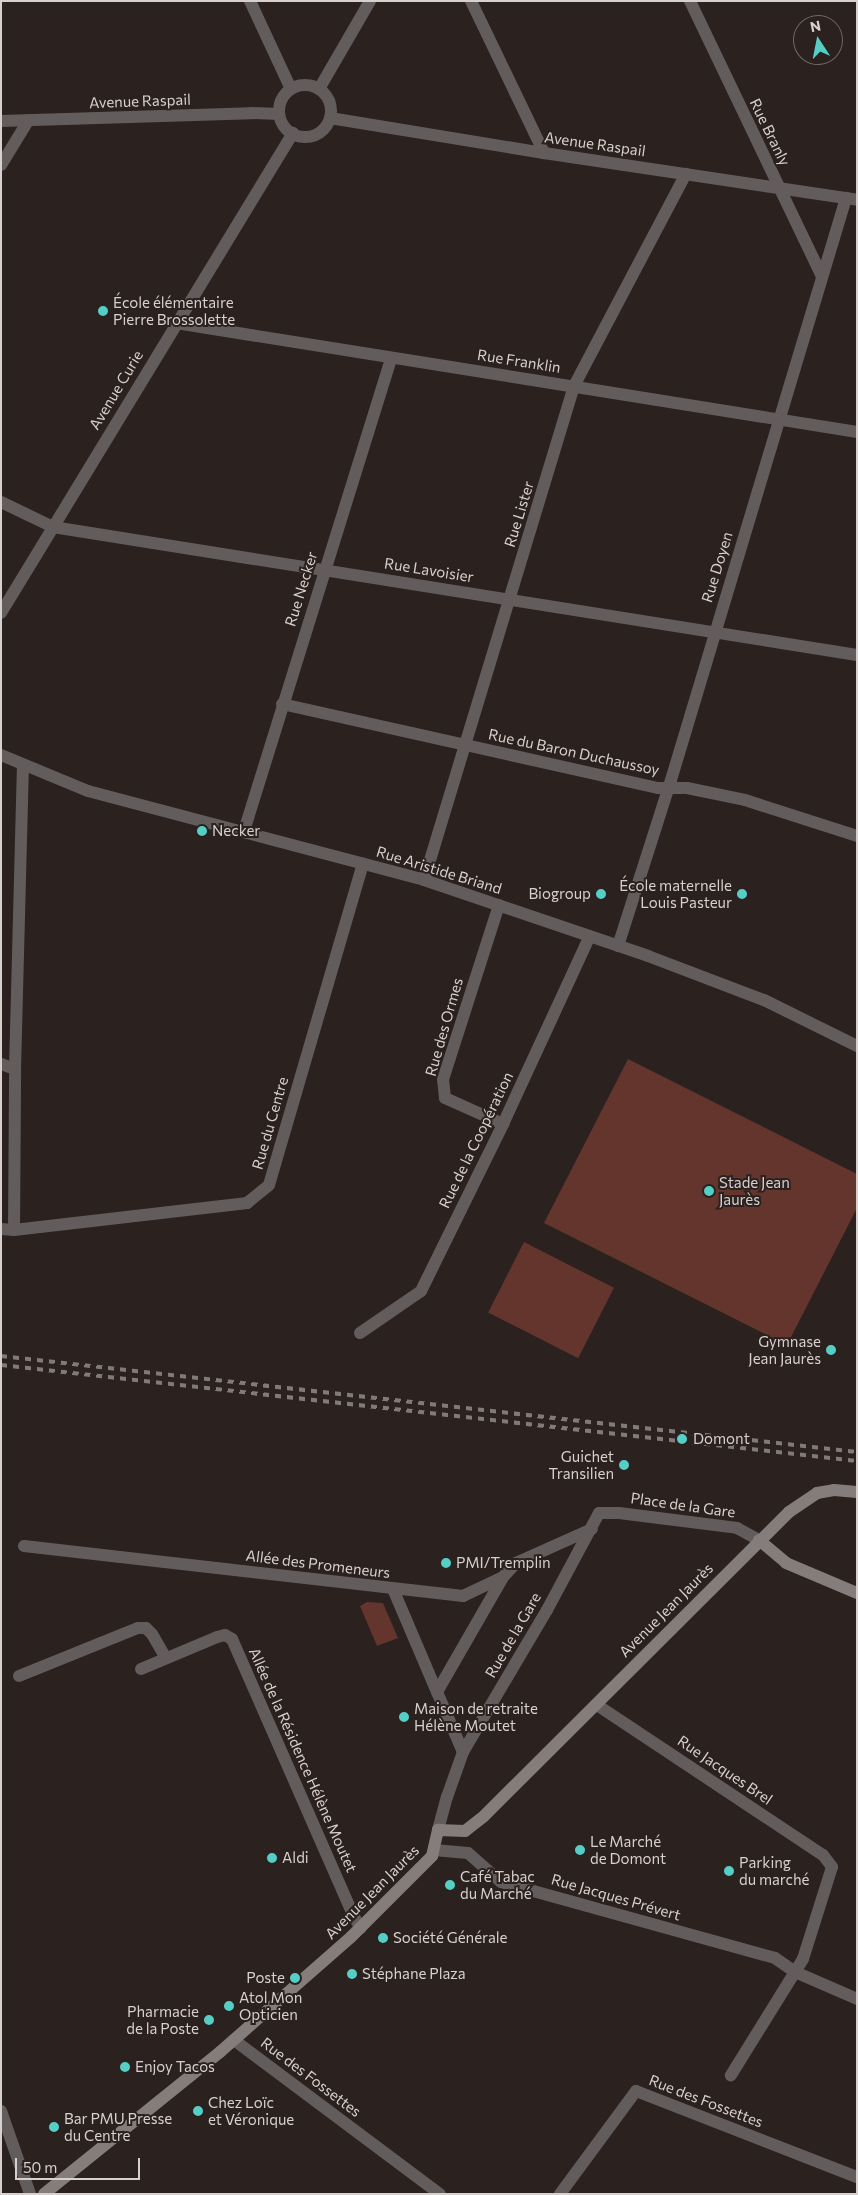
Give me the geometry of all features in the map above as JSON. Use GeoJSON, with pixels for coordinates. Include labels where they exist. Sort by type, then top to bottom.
{"type":"FeatureCollection","features":[{"type":"Feature","properties":{"kind":"street"},"geometry":{"type":"LineString","coordinates":[[250,1],[291,88]]}},
{"type":"Feature","properties":{"kind":"street"},"geometry":{"type":"LineString","coordinates":[[319,89],[370,1]]}},
{"type":"Feature","properties":{"kind":"street"},"geometry":{"type":"LineString","coordinates":[[471,1],[544,153]]}},
{"type":"Feature","properties":{"kind":"street","name":"Rue Branly"},"geometry":{"type":"LineString","coordinates":[[690,1],[822,276]]}},
{"type":"Feature","properties":{"kind":"street"},"geometry":{"type":"LineString","coordinates":[[305,85],[319,89],[329,101],[330,118],[321,130],[315,134],[300,136],[293,133],[286,128],[279,114],[281,100],[291,88],[305,85]]}},
{"type":"Feature","properties":{"kind":"street","name":"Avenue Raspail"},"geometry":{"type":"LineString","coordinates":[[1,121],[251,113],[279,114]]}},
{"type":"Feature","properties":{"kind":"street","name":"Avenue Raspail"},"geometry":{"type":"LineString","coordinates":[[330,118],[544,153],[851,199]]}},
{"type":"Feature","properties":{"kind":"street"},"geometry":{"type":"LineString","coordinates":[[1,165],[28,121]]}},
{"type":"Feature","properties":{"kind":"street","name":"Avenue Curie"},"geometry":{"type":"LineString","coordinates":[[1,613],[293,133]]}},
{"type":"Feature","properties":{"kind":"street","name":"Rue Lister"},"geometry":{"type":"LineString","coordinates":[[424,880],[574,386],[686,174]]}},
{"type":"Feature","properties":{"kind":"street","name":"Rue Doyen"},"geometry":{"type":"LineString","coordinates":[[618,946],[668,788],[822,276],[851,199]]}},
{"type":"Feature","properties":{"kind":"street","name":"Rue Franklin"},"geometry":{"type":"LineString","coordinates":[[176,323],[857,432]]}},
{"type":"Feature","properties":{"kind":"street","name":"Rue Necker"},"geometry":{"type":"LineString","coordinates":[[244,831],[391,358]]}},
{"type":"Feature","properties":{"kind":"street","name":"Rue Lavoisier"},"geometry":{"type":"LineString","coordinates":[[1,502],[53,527],[857,655]]}},
{"type":"Feature","properties":{"kind":"street","name":"Rue du Baron Duchaussoy"},"geometry":{"type":"LineString","coordinates":[[282,704],[668,788],[687,788],[745,800],[857,836]]}},
{"type":"Feature","properties":{"kind":"street","name":"Rue Aristide Briand"},"geometry":{"type":"LineString","coordinates":[[1,754],[23,765],[88,791],[424,880],[590,936],[764,1000],[857,1046]]}},
{"type":"Feature","properties":{"kind":"street"},"geometry":{"type":"LineString","coordinates":[[8,1230],[15,1069],[23,765]]}},
{"type":"Feature","properties":{"kind":"street","name":"Rue du Centre"},"geometry":{"type":"LineString","coordinates":[[8,1230],[247,1203],[269,1185],[362,863]]}},
{"type":"Feature","properties":{"kind":"street","name":"Rue des Ormes"},"geometry":{"type":"LineString","coordinates":[[499,905],[443,1079],[445,1098],[503,1124]]}},
{"type":"Feature","properties":{"kind":"street","name":"Rue de la Coopération"},"geometry":{"type":"LineString","coordinates":[[360,1333],[421,1291],[503,1124],[590,936]]}},
{"type":"Feature","properties":{"kind":"street"},"geometry":{"type":"LineString","coordinates":[[1,1064],[15,1069]]}},
{"type":"Feature","properties":{"kind":"street","name":"Avenue Jean Jaurès"},"geometry":{"type":"LineString","coordinates":[[44,2194],[234,2040],[362,1928],[432,1856],[438,1830],[465,1831],[475,1825],[759,1540],[795,1507],[817,1493],[834,1490],[857,1492]]}},
{"type":"Feature","properties":{"kind":"street","name":"Place de la Gare"},"geometry":{"type":"LineString","coordinates":[[599,1514],[619,1513],[737,1528],[759,1540]]}},
{"type":"Feature","properties":{"kind":"street","name":"Rue de la Gare"},"geometry":{"type":"LineString","coordinates":[[438,1830],[446,1797],[463,1752],[599,1514]]}},
{"type":"Feature","properties":{"kind":"street","name":"Allée des Promeneurs"},"geometry":{"type":"LineString","coordinates":[[24,1546],[463,1596],[502,1577],[516,1563],[592,1529]]}},
{"type":"Feature","properties":{"kind":"street"},"geometry":{"type":"LineString","coordinates":[[759,1540],[786,1563],[857,1593]]}},
{"type":"Feature","properties":{"kind":"street"},"geometry":{"type":"LineString","coordinates":[[437,1692],[502,1577]]}},
{"type":"Feature","properties":{"kind":"street"},"geometry":{"type":"LineString","coordinates":[[393,1589],[463,1752]]}},
{"type":"Feature","properties":{"kind":"street"},"geometry":{"type":"LineString","coordinates":[[19,1676],[138,1628],[146,1628],[152,1634],[166,1658],[141,1670]]}},
{"type":"Feature","properties":{"kind":"street","name":"Allée de la Résidence Hélène Moutet"},"geometry":{"type":"LineString","coordinates":[[166,1658],[217,1636],[225,1636],[232,1639],[350,1908],[362,1928]]}},
{"type":"Feature","properties":{"kind":"street","name":"Rue Jacques Brel"},"geometry":{"type":"LineString","coordinates":[[596,1705],[823,1855],[832,1867],[803,1960],[795,1972]]}},
{"type":"Feature","properties":{"kind":"street","name":"Rue Jacques Prévert"},"geometry":{"type":"LineString","coordinates":[[434,1850],[468,1853],[501,1882],[775,1958],[795,1972],[857,1999]]}},
{"type":"Feature","properties":{"kind":"street"},"geometry":{"type":"LineString","coordinates":[[731,2075],[795,1972]]}},
{"type":"Feature","properties":{"kind":"street","name":"Rue des Fossettes"},"geometry":{"type":"LineString","coordinates":[[234,2040],[440,2194]]}},
{"type":"Feature","properties":{"kind":"street","name":"Rue des Fossettes"},"geometry":{"type":"LineString","coordinates":[[560,2194],[636,2091],[857,2177]]}},
{"type":"Feature","properties":{"kind":"street"},"geometry":{"type":"LineString","coordinates":[[1,2110],[30,2194]]}},
{"type":"Feature","properties":{"kind":"shaded area","name":"Stade Jean Jaurès"},"geometry":{"type":"Polygon","coordinates":[[[628,1059],[857,1174],[857,1208],[787,1345],[544,1223],[628,1059]]]}},
{"type":"Feature","properties":{"kind":"shaded area"},"geometry":{"type":"Polygon","coordinates":[[[524,1242],[614,1288],[578,1358],[488,1312],[524,1242]]]}},
{"type":"Feature","properties":{"kind":"shaded area"},"geometry":{"type":"Polygon","coordinates":[[[367,1602],[383,1603],[398,1638],[377,1646],[360,1606],[367,1602]]]}},
{"type":"Feature","properties":{"kind":"railway"},"geometry":{"type":"LineString","coordinates":[[1,1356],[857,1452]]}},
{"type":"Feature","properties":{"kind":"railway"},"geometry":{"type":"LineString","coordinates":[[1,1365],[857,1461]]}},
{"type":"Feature","properties":{"kind":"place","name":"École élémentaire Pierre Brossolette"},"geometry":{"type":"Point","coordinates":[103,311]}},
{"type":"Feature","properties":{"kind":"place","name":"Necker"},"geometry":{"type":"Point","coordinates":[202,831]}},
{"type":"Feature","properties":{"kind":"place","name":"Biogroup"},"geometry":{"type":"Point","coordinates":[601,894]}},
{"type":"Feature","properties":{"kind":"place","name":"École maternelle Louis Pasteur"},"geometry":{"type":"Point","coordinates":[742,894]}},
{"type":"Feature","properties":{"kind":"place","name":"Stade Jean Jaurès"},"geometry":{"type":"Point","coordinates":[709,1191]}},
{"type":"Feature","properties":{"kind":"place","name":"Gymnase Jean Jaurès"},"geometry":{"type":"Point","coordinates":[831,1350]}},
{"type":"Feature","properties":{"kind":"place","name":"Domont"},"geometry":{"type":"Point","coordinates":[682,1439]}},
{"type":"Feature","properties":{"kind":"place","name":"Guichet Transilien"},"geometry":{"type":"Point","coordinates":[624,1465]}},
{"type":"Feature","properties":{"kind":"place","name":"PMI/Tremplin"},"geometry":{"type":"Point","coordinates":[446,1563]}},
{"type":"Feature","properties":{"kind":"place","name":"Maison de retraite Hélène Moutet"},"geometry":{"type":"Point","coordinates":[404,1717]}},
{"type":"Feature","properties":{"kind":"place","name":"Le Marché de Domont"},"geometry":{"type":"Point","coordinates":[580,1850]}},
{"type":"Feature","properties":{"kind":"place","name":"Aldi"},"geometry":{"type":"Point","coordinates":[272,1858]}},
{"type":"Feature","properties":{"kind":"place","name":"Parking du marché"},"geometry":{"type":"Point","coordinates":[729,1871]}},
{"type":"Feature","properties":{"kind":"place","name":"Café Tabac du Marché"},"geometry":{"type":"Point","coordinates":[450,1885]}},
{"type":"Feature","properties":{"kind":"place","name":"Société Générale"},"geometry":{"type":"Point","coordinates":[383,1938]}},
{"type":"Feature","properties":{"kind":"place","name":"Stéphane Plaza"},"geometry":{"type":"Point","coordinates":[352,1974]}},
{"type":"Feature","properties":{"kind":"place","name":"Poste"},"geometry":{"type":"Point","coordinates":[295,1978]}},
{"type":"Feature","properties":{"kind":"place","name":"Atol Mon Opticien"},"geometry":{"type":"Point","coordinates":[229,2006]}},
{"type":"Feature","properties":{"kind":"place","name":"Pharmacie de la Poste"},"geometry":{"type":"Point","coordinates":[209,2020]}},
{"type":"Feature","properties":{"kind":"place","name":"Enjoy Tacos"},"geometry":{"type":"Point","coordinates":[125,2067]}},
{"type":"Feature","properties":{"kind":"place","name":"Chez Loïc et Véronique"},"geometry":{"type":"Point","coordinates":[198,2111]}},
{"type":"Feature","properties":{"kind":"place","name":"Bar PMU Presse du Centre"},"geometry":{"type":"Point","coordinates":[54,2127]}}]}
